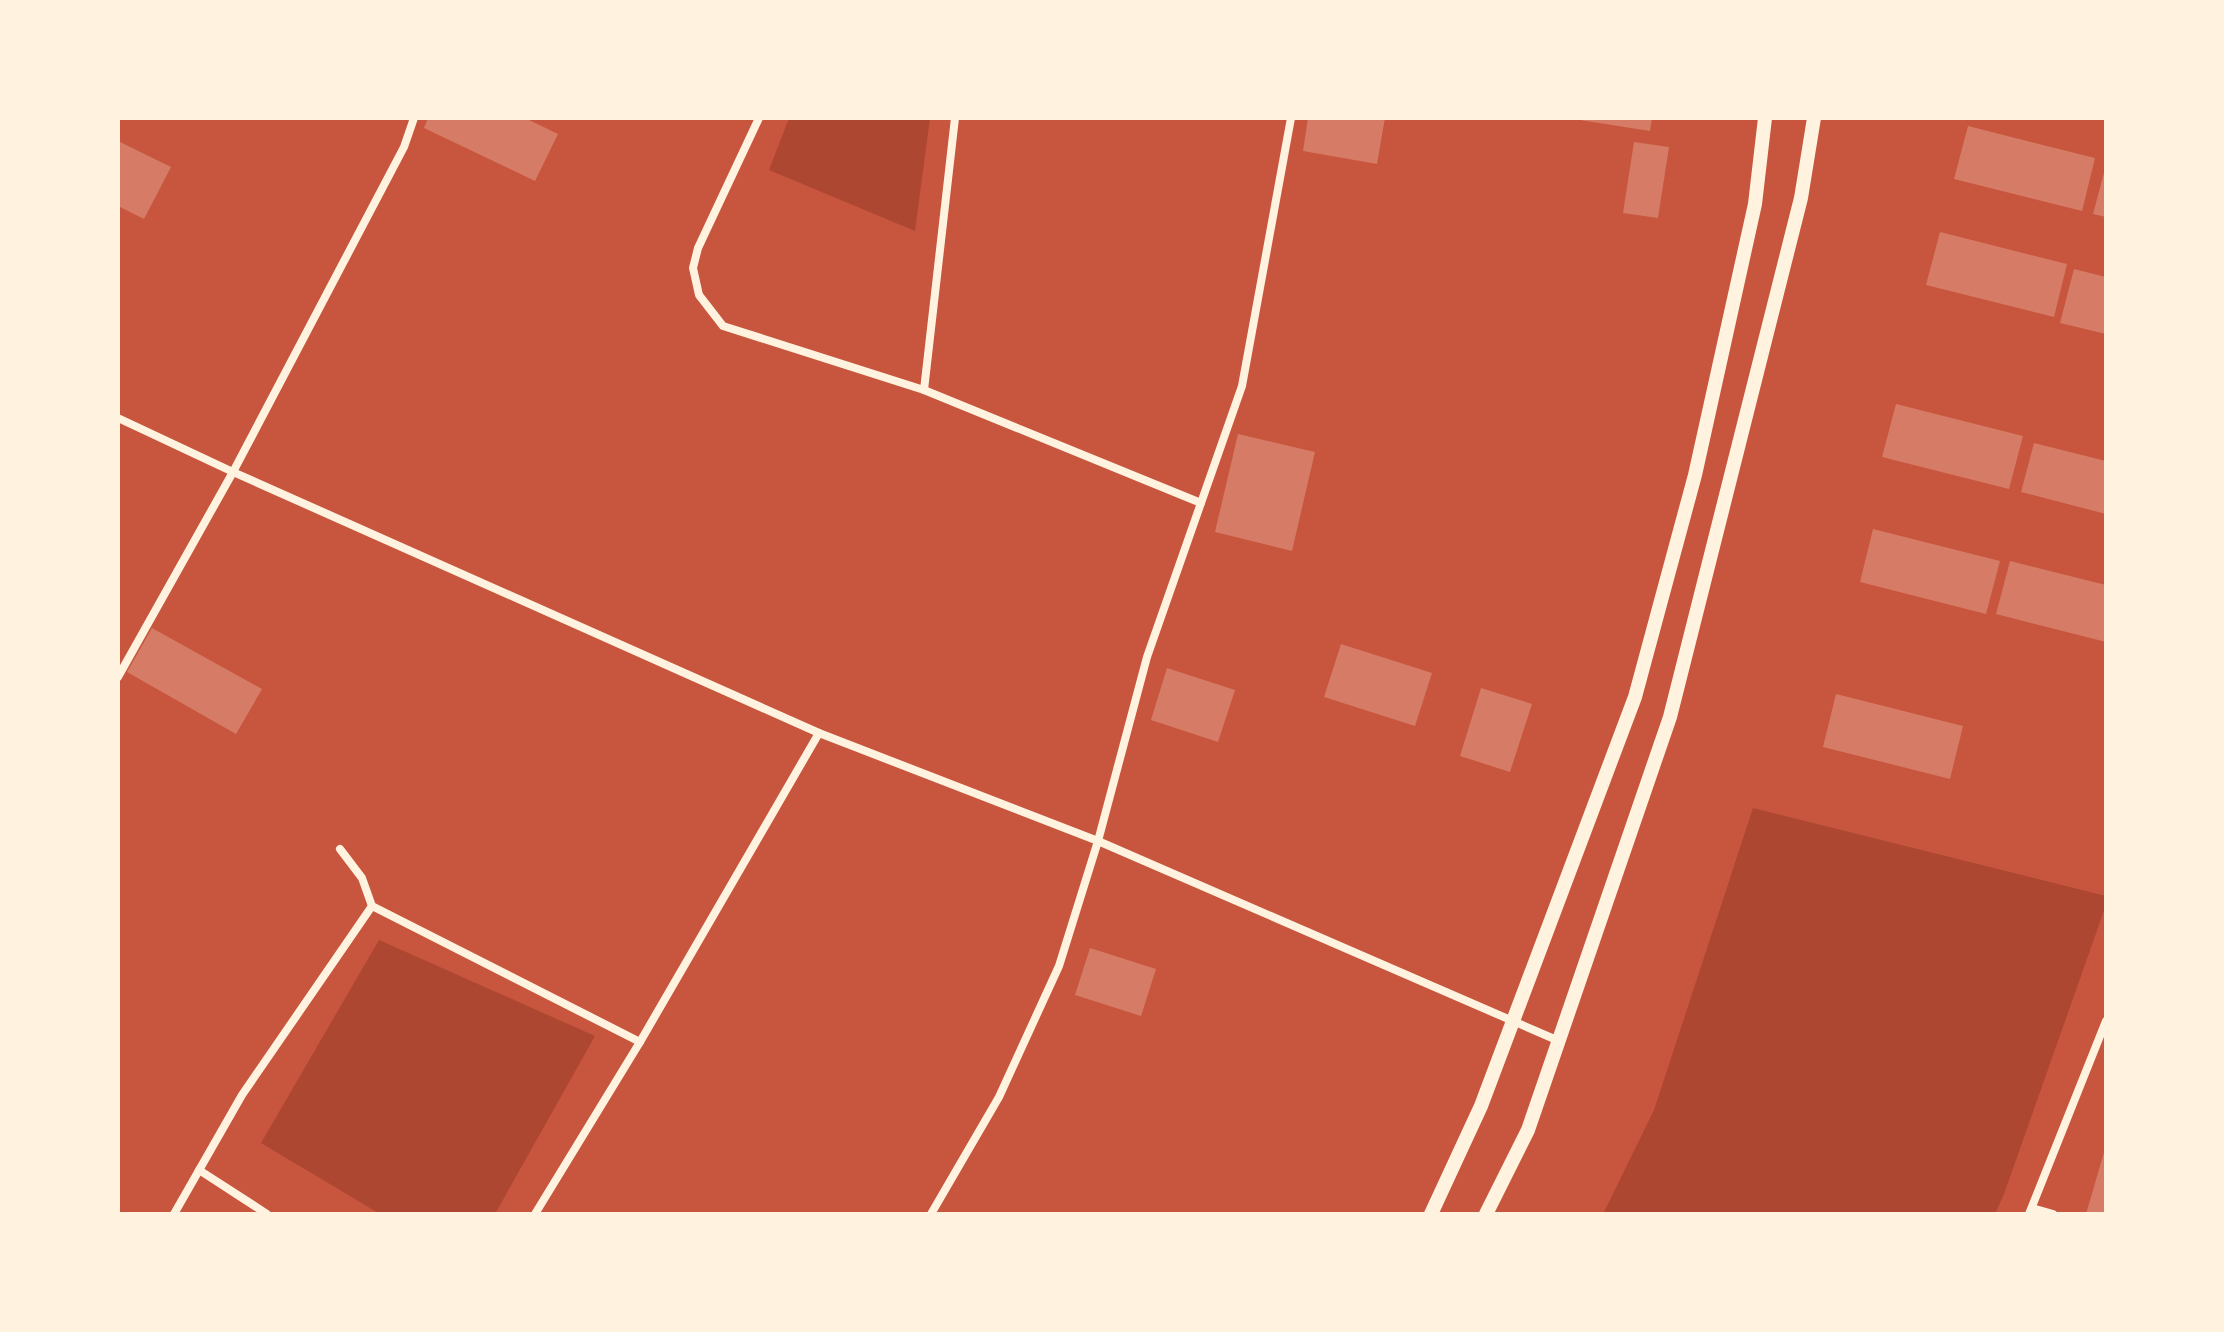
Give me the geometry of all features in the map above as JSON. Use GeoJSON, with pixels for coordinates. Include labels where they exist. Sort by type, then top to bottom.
{"type":"FeatureCollection","features":[{"type":"Feature","properties":{"kind":"street"},"geometry":{"type":"LineString","coordinates":[[118,677],[233,472],[404,147],[414,118]]}},
{"type":"Feature","properties":{"kind":"street"},"geometry":{"type":"LineString","coordinates":[[759,118],[698,248],[693,268],[699,295],[723,326],[924,390],[1201,503]]}},
{"type":"Feature","properties":{"kind":"street"},"geometry":{"type":"LineString","coordinates":[[924,390],[955,118]]}},
{"type":"Feature","properties":{"kind":"street"},"geometry":{"type":"LineString","coordinates":[[931,1214],[999,1097],[1059,966],[1098,841],[1147,657],[1242,386],[1291,118]]}},
{"type":"Feature","properties":{"kind":"street"},"geometry":{"type":"LineString","coordinates":[[1431,1214],[1481,1106],[1635,697],[1699,460],[1755,204],[1765,118]]}},
{"type":"Feature","properties":{"kind":"street"},"geometry":{"type":"LineString","coordinates":[[1486,1214],[1528,1130],[1670,717],[1801,198],[1814,118]]}},
{"type":"Feature","properties":{"kind":"street"},"geometry":{"type":"LineString","coordinates":[[118,418],[819,733],[1098,841],[1559,1041]]}},
{"type":"Feature","properties":{"kind":"street"},"geometry":{"type":"LineString","coordinates":[[535,1214],[640,1042],[819,733]]}},
{"type":"Feature","properties":{"kind":"street"},"geometry":{"type":"LineString","coordinates":[[340,849],[362,878],[372,906],[640,1042]]}},
{"type":"Feature","properties":{"kind":"street"},"geometry":{"type":"LineString","coordinates":[[174,1214],[242,1095],[372,906]]}},
{"type":"Feature","properties":{"kind":"street"},"geometry":{"type":"LineString","coordinates":[[2053,1214],[2031,1211],[2106,1021]]}},
{"type":"Feature","properties":{"kind":"street"},"geometry":{"type":"LineString","coordinates":[[199,1170],[267,1214]]}},
{"type":"Feature","properties":{"kind":"shaded area"},"geometry":{"type":"Polygon","coordinates":[[[789,118],[930,118],[915,231],[769,170],[789,118]]]}},
{"type":"Feature","properties":{"kind":"shaded area"},"geometry":{"type":"Polygon","coordinates":[[[1753,808],[2106,896],[2106,905],[1995,1214],[1603,1214],[1654,1110],[1753,808]]]}},
{"type":"Feature","properties":{"kind":"shaded area"},"geometry":{"type":"Polygon","coordinates":[[[379,940],[595,1036],[495,1214],[380,1214],[261,1143],[379,940]]]}},
{"type":"Feature","properties":{"kind":"building"},"geometry":{"type":"Polygon","coordinates":[[[428,118],[525,118],[558,134],[535,181],[424,128],[428,118]]]}},
{"type":"Feature","properties":{"kind":"building"},"geometry":{"type":"Polygon","coordinates":[[[1308,118],[1385,118],[1377,164],[1303,151],[1308,118]]]}},
{"type":"Feature","properties":{"kind":"building"},"geometry":{"type":"Polygon","coordinates":[[[1580,118],[1652,118],[1650,131],[1580,118]]]}},
{"type":"Feature","properties":{"kind":"building"},"geometry":{"type":"Polygon","coordinates":[[[1968,126],[2095,158],[2082,211],[1954,179],[1968,126]]]}},
{"type":"Feature","properties":{"kind":"building"},"geometry":{"type":"Polygon","coordinates":[[[118,141],[171,167],[144,219],[118,206],[118,141]]]}},
{"type":"Feature","properties":{"kind":"building"},"geometry":{"type":"Polygon","coordinates":[[[1634,142],[1669,147],[1658,218],[1623,213],[1634,142]]]}},
{"type":"Feature","properties":{"kind":"building"},"geometry":{"type":"Polygon","coordinates":[[[2106,170],[2106,217],[2093,214],[2106,170]]]}},
{"type":"Feature","properties":{"kind":"building"},"geometry":{"type":"Polygon","coordinates":[[[1940,232],[2067,264],[2054,317],[1926,285],[1940,232]]]}},
{"type":"Feature","properties":{"kind":"building"},"geometry":{"type":"Polygon","coordinates":[[[2074,269],[2106,277],[2106,334],[2060,323],[2074,269]]]}},
{"type":"Feature","properties":{"kind":"building"},"geometry":{"type":"Polygon","coordinates":[[[1896,404],[2023,436],[2009,489],[1882,457],[1896,404]]]}},
{"type":"Feature","properties":{"kind":"building"},"geometry":{"type":"Polygon","coordinates":[[[1238,434],[1315,452],[1292,551],[1215,532],[1238,434]]]}},
{"type":"Feature","properties":{"kind":"building"},"geometry":{"type":"Polygon","coordinates":[[[2034,443],[2106,461],[2106,514],[2021,492],[2034,443]]]}},
{"type":"Feature","properties":{"kind":"building"},"geometry":{"type":"Polygon","coordinates":[[[1873,529],[2000,561],[1986,614],[1860,582],[1873,529]]]}},
{"type":"Feature","properties":{"kind":"building"},"geometry":{"type":"Polygon","coordinates":[[[2010,561],[2106,585],[2106,642],[1996,614],[2010,561]]]}},
{"type":"Feature","properties":{"kind":"building"},"geometry":{"type":"Polygon","coordinates":[[[152,628],[262,689],[236,734],[127,672],[152,628]]]}},
{"type":"Feature","properties":{"kind":"building"},"geometry":{"type":"Polygon","coordinates":[[[1341,644],[1432,673],[1415,726],[1324,697],[1341,644]]]}},
{"type":"Feature","properties":{"kind":"building"},"geometry":{"type":"Polygon","coordinates":[[[1167,668],[1235,690],[1218,742],[1151,720],[1167,668]]]}},
{"type":"Feature","properties":{"kind":"building"},"geometry":{"type":"Polygon","coordinates":[[[1481,688],[1532,704],[1510,772],[1460,756],[1481,688]]]}},
{"type":"Feature","properties":{"kind":"building"},"geometry":{"type":"Polygon","coordinates":[[[1836,694],[1963,726],[1950,779],[1823,747],[1836,694]]]}},
{"type":"Feature","properties":{"kind":"building"},"geometry":{"type":"Polygon","coordinates":[[[1090,948],[1156,969],[1141,1016],[1075,995],[1090,948]]]}},
{"type":"Feature","properties":{"kind":"building"},"geometry":{"type":"Polygon","coordinates":[[[2105,1149],[2106,1214],[2086,1214],[2105,1149]]]}}]}
